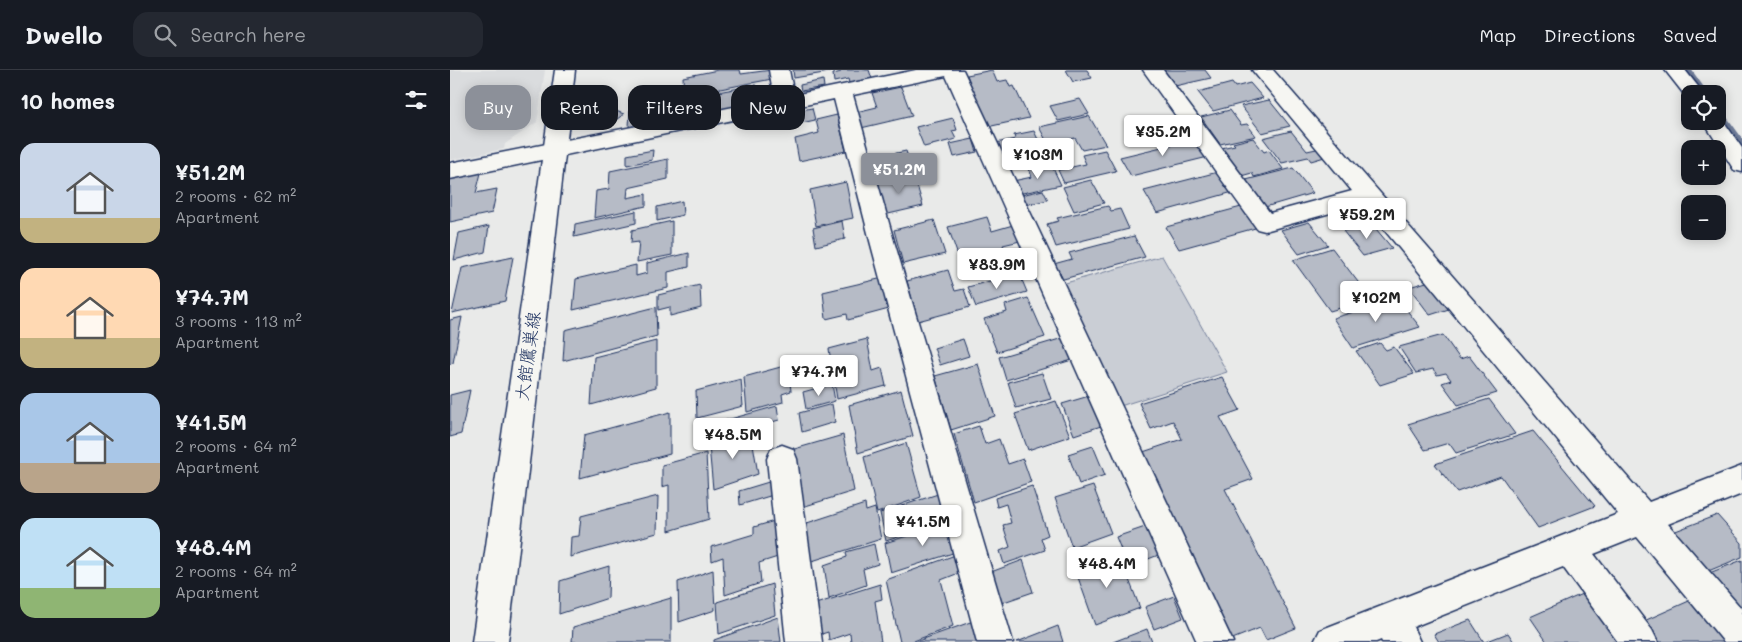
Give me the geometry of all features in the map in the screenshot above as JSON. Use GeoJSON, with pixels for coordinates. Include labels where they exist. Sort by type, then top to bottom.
{"type":"FeatureCollection","features":[{"type":"Feature","properties":{"kind":"street","name":"大館鷹巣線"},"geometry":{"type":"LineString","coordinates":[[490,642],[565,70]]}},
{"type":"Feature","properties":{"kind":"street"},"geometry":{"type":"LineString","coordinates":[[779,70],[782,85]]}},
{"type":"Feature","properties":{"kind":"street"},"geometry":{"type":"LineString","coordinates":[[805,99],[946,70]]}},
{"type":"Feature","properties":{"kind":"street"},"geometry":{"type":"LineString","coordinates":[[953,70],[1215,642]]}},
{"type":"Feature","properties":{"kind":"street"},"geometry":{"type":"LineString","coordinates":[[1153,70],[1266,223],[1368,195]]}},
{"type":"Feature","properties":{"kind":"street"},"geometry":{"type":"LineString","coordinates":[[1262,70],[1742,636]]}},
{"type":"Feature","properties":{"kind":"street"},"geometry":{"type":"LineString","coordinates":[[1675,70],[1687,85]]}},
{"type":"Feature","properties":{"kind":"street"},"geometry":{"type":"LineString","coordinates":[[842,92],[884,251],[995,642]]}},
{"type":"Feature","properties":{"kind":"street"},"geometry":{"type":"LineString","coordinates":[[450,171],[731,114]]}},
{"type":"Feature","properties":{"kind":"street"},"geometry":{"type":"LineString","coordinates":[[1719,130],[1742,165]]}},
{"type":"Feature","properties":{"kind":"street"},"geometry":{"type":"LineString","coordinates":[[782,459],[804,642]]}},
{"type":"Feature","properties":{"kind":"street"},"geometry":{"type":"LineString","coordinates":[[1332,642],[1396,631],[1569,548],[1742,480]]}},
{"type":"Feature","properties":{"kind":"street"},"geometry":{"type":"LineString","coordinates":[[1569,548],[1640,642]]}},
{"type":"Feature","properties":{"kind":"shaded area"},"geometry":{"type":"Polygon","coordinates":[[[450,70],[545,70],[543,85],[541,85],[537,122],[531,126],[531,85],[465,85],[465,130],[525,130],[505,144],[504,149],[450,160],[450,70]]]}},
{"type":"Feature","properties":{"kind":"shaded area"},"geometry":{"type":"Polygon","coordinates":[[[1162,256],[1227,372],[1117,407],[1062,284],[1162,256]]]}},
{"type":"Feature","properties":{"kind":"building"},"geometry":{"type":"Polygon","coordinates":[[[718,70],[740,70],[741,74],[771,70],[772,79],[731,85],[731,87],[721,89],[721,85],[683,85],[683,77],[718,70]]]}},
{"type":"Feature","properties":{"kind":"building"},"geometry":{"type":"Polygon","coordinates":[[[793,70],[829,70],[830,72],[794,78],[793,70]]]}},
{"type":"Feature","properties":{"kind":"building"},"geometry":{"type":"Polygon","coordinates":[[[841,70],[869,70],[872,79],[849,83],[848,79],[834,82],[833,74],[841,72],[841,70]]]}},
{"type":"Feature","properties":{"kind":"building"},"geometry":{"type":"Polygon","coordinates":[[[992,70],[997,82],[1007,80],[1010,87],[1014,86],[1029,118],[987,127],[967,75],[992,70]]]}},
{"type":"Feature","properties":{"kind":"building"},"geometry":{"type":"Polygon","coordinates":[[[1066,70],[1087,70],[1092,78],[1073,82],[1066,70]]]}},
{"type":"Feature","properties":{"kind":"building"},"geometry":{"type":"Polygon","coordinates":[[[1164,70],[1205,70],[1211,78],[1175,86],[1164,70]]]}},
{"type":"Feature","properties":{"kind":"building"},"geometry":{"type":"Polygon","coordinates":[[[823,80],[824,87],[805,90],[805,85],[800,85],[823,80]]]}},
{"type":"Feature","properties":{"kind":"building"},"geometry":{"type":"Polygon","coordinates":[[[1232,83],[1235,87],[1250,83],[1263,98],[1213,111],[1198,92],[1232,83]]]}},
{"type":"Feature","properties":{"kind":"building"},"geometry":{"type":"Polygon","coordinates":[[[901,87],[912,116],[861,128],[856,112],[877,107],[872,93],[901,87]]]}},
{"type":"Feature","properties":{"kind":"building"},"geometry":{"type":"Polygon","coordinates":[[[731,90],[731,108],[721,110],[721,91],[731,90]]]}},
{"type":"Feature","properties":{"kind":"building"},"geometry":{"type":"Polygon","coordinates":[[[1080,99],[1089,114],[1058,121],[1050,106],[1080,99]]]}},
{"type":"Feature","properties":{"kind":"building"},"geometry":{"type":"Polygon","coordinates":[[[1269,100],[1290,126],[1262,133],[1241,106],[1269,100]]]}},
{"type":"Feature","properties":{"kind":"building"},"geometry":{"type":"Polygon","coordinates":[[[812,108],[815,120],[805,122],[805,109],[812,108]]]}},
{"type":"Feature","properties":{"kind":"building"},"geometry":{"type":"Polygon","coordinates":[[[1230,110],[1241,125],[1247,124],[1256,136],[1220,144],[1201,117],[1230,110]]]}},
{"type":"Feature","properties":{"kind":"building"},"geometry":{"type":"Polygon","coordinates":[[[618,112],[624,114],[618,118],[618,112]]]}},
{"type":"Feature","properties":{"kind":"building"},"geometry":{"type":"Polygon","coordinates":[[[837,115],[846,151],[799,161],[795,139],[819,133],[816,120],[837,115]]]}},
{"type":"Feature","properties":{"kind":"building"},"geometry":{"type":"Polygon","coordinates":[[[1089,116],[1106,145],[1082,150],[1075,138],[1048,144],[1039,127],[1089,116]]]}},
{"type":"Feature","properties":{"kind":"building"},"geometry":{"type":"Polygon","coordinates":[[[953,118],[957,130],[952,131],[956,139],[924,147],[916,127],[953,118]]]}},
{"type":"Feature","properties":{"kind":"building"},"geometry":{"type":"Polygon","coordinates":[[[1034,131],[1045,154],[1022,159],[1019,153],[1002,157],[996,143],[1015,139],[1014,135],[1034,131]]]}},
{"type":"Feature","properties":{"kind":"building"},"geometry":{"type":"Polygon","coordinates":[[[1291,131],[1307,151],[1321,148],[1328,156],[1311,161],[1308,157],[1282,163],[1263,138],[1291,131]]]}},
{"type":"Feature","properties":{"kind":"building"},"geometry":{"type":"Polygon","coordinates":[[[1253,138],[1264,152],[1269,150],[1283,169],[1254,177],[1252,173],[1241,176],[1221,148],[1253,138]]]}},
{"type":"Feature","properties":{"kind":"building"},"geometry":{"type":"Polygon","coordinates":[[[973,139],[977,152],[954,157],[950,144],[973,139]]]}},
{"type":"Feature","properties":{"kind":"building"},"geometry":{"type":"Polygon","coordinates":[[[1195,139],[1208,157],[1131,176],[1120,157],[1195,139]]]}},
{"type":"Feature","properties":{"kind":"building"},"geometry":{"type":"Polygon","coordinates":[[[653,150],[652,160],[627,165],[627,155],[653,150]]]}},
{"type":"Feature","properties":{"kind":"building"},"geometry":{"type":"Polygon","coordinates":[[[1105,150],[1116,171],[1064,183],[1058,170],[1086,164],[1082,155],[1105,150]]]}},
{"type":"Feature","properties":{"kind":"building"},"geometry":{"type":"Polygon","coordinates":[[[906,151],[912,169],[874,177],[869,159],[906,151]]]}},
{"type":"Feature","properties":{"kind":"building"},"geometry":{"type":"Polygon","coordinates":[[[668,159],[668,179],[628,188],[627,198],[646,194],[646,206],[594,218],[596,191],[609,189],[610,171],[668,159]]]}},
{"type":"Feature","properties":{"kind":"building"},"geometry":{"type":"Polygon","coordinates":[[[1051,164],[1061,185],[1018,194],[1013,181],[1032,177],[1029,169],[1051,164]]]}},
{"type":"Feature","properties":{"kind":"building"},"geometry":{"type":"Polygon","coordinates":[[[1293,168],[1313,193],[1265,207],[1246,180],[1293,168]]]}},
{"type":"Feature","properties":{"kind":"building"},"geometry":{"type":"Polygon","coordinates":[[[1218,172],[1233,192],[1157,213],[1144,191],[1218,172]]]}},
{"type":"Feature","properties":{"kind":"building"},"geometry":{"type":"Polygon","coordinates":[[[481,173],[476,193],[497,189],[492,213],[450,222],[450,179],[481,173]]]}},
{"type":"Feature","properties":{"kind":"building"},"geometry":{"type":"Polygon","coordinates":[[[914,175],[923,206],[884,215],[877,183],[914,175]]]}},
{"type":"Feature","properties":{"kind":"building"},"geometry":{"type":"Polygon","coordinates":[[[1091,180],[1104,203],[1074,211],[1063,187],[1091,180]]]}},
{"type":"Feature","properties":{"kind":"building"},"geometry":{"type":"Polygon","coordinates":[[[846,182],[853,218],[816,226],[810,190],[846,182]]]}},
{"type":"Feature","properties":{"kind":"building"},"geometry":{"type":"Polygon","coordinates":[[[1043,190],[1048,200],[1025,205],[1021,195],[1043,190]]]}},
{"type":"Feature","properties":{"kind":"building"},"geometry":{"type":"Polygon","coordinates":[[[682,201],[683,215],[657,221],[657,207],[682,201]]]}},
{"type":"Feature","properties":{"kind":"building"},"geometry":{"type":"Polygon","coordinates":[[[1108,206],[1111,211],[1120,209],[1129,229],[1056,247],[1047,224],[1059,221],[1057,218],[1108,206]]]}},
{"type":"Feature","properties":{"kind":"building"},"geometry":{"type":"Polygon","coordinates":[[[1245,206],[1259,227],[1179,249],[1166,227],[1245,206]]]}},
{"type":"Feature","properties":{"kind":"building"},"geometry":{"type":"Polygon","coordinates":[[[636,211],[636,223],[574,237],[575,224],[636,211]]]}},
{"type":"Feature","properties":{"kind":"building"},"geometry":{"type":"Polygon","coordinates":[[[987,217],[992,231],[1013,225],[1020,241],[1003,245],[1011,267],[966,279],[948,227],[987,217]]]}},
{"type":"Feature","properties":{"kind":"building"},"geometry":{"type":"Polygon","coordinates":[[[934,220],[945,254],[903,264],[894,230],[934,220]]]}},
{"type":"Feature","properties":{"kind":"building"},"geometry":{"type":"Polygon","coordinates":[[[672,221],[672,255],[637,262],[639,242],[631,243],[632,230],[672,221]]]}},
{"type":"Feature","properties":{"kind":"building"},"geometry":{"type":"Polygon","coordinates":[[[842,221],[845,239],[816,246],[813,228],[842,221]]]}},
{"type":"Feature","properties":{"kind":"building"},"geometry":{"type":"Polygon","coordinates":[[[1309,222],[1328,245],[1299,254],[1281,230],[1309,222]]]}},
{"type":"Feature","properties":{"kind":"building"},"geometry":{"type":"Polygon","coordinates":[[[1371,223],[1392,248],[1363,256],[1343,231],[1371,223]]]}},
{"type":"Feature","properties":{"kind":"building"},"geometry":{"type":"Polygon","coordinates":[[[489,226],[485,252],[454,260],[459,233],[489,226]]]}},
{"type":"Feature","properties":{"kind":"building"},"geometry":{"type":"Polygon","coordinates":[[[1134,236],[1145,257],[1056,281],[1050,265],[1072,259],[1069,253],[1134,236]]]}},
{"type":"Feature","properties":{"kind":"building"},"geometry":{"type":"Polygon","coordinates":[[[1332,248],[1371,299],[1330,311],[1293,260],[1332,248]]]}},
{"type":"Feature","properties":{"kind":"building"},"geometry":{"type":"Polygon","coordinates":[[[689,253],[689,267],[668,272],[668,288],[573,310],[576,279],[636,265],[636,276],[647,273],[647,263],[689,253]]]}},
{"type":"Feature","properties":{"kind":"building"},"geometry":{"type":"Polygon","coordinates":[[[513,257],[505,301],[452,313],[462,268],[513,257]]]}},
{"type":"Feature","properties":{"kind":"building"},"geometry":{"type":"Polygon","coordinates":[[[948,270],[955,291],[964,289],[970,307],[918,321],[907,281],[948,270]]]}},
{"type":"Feature","properties":{"kind":"building"},"geometry":{"type":"Polygon","coordinates":[[[1019,273],[1027,292],[976,307],[968,287],[1019,273]]]}},
{"type":"Feature","properties":{"kind":"building"},"geometry":{"type":"Polygon","coordinates":[[[883,278],[889,309],[848,320],[847,314],[826,319],[823,292],[883,278]]]}},
{"type":"Feature","properties":{"kind":"building"},"geometry":{"type":"Polygon","coordinates":[[[1430,281],[1452,308],[1430,315],[1409,287],[1430,281]]]}},
{"type":"Feature","properties":{"kind":"building"},"geometry":{"type":"Polygon","coordinates":[[[700,285],[701,308],[670,316],[670,307],[658,310],[658,295],[700,285]]]}},
{"type":"Feature","properties":{"kind":"building"},"geometry":{"type":"Polygon","coordinates":[[[1028,298],[1045,337],[997,352],[984,319],[1007,312],[1005,305],[1028,298]]]}},
{"type":"Feature","properties":{"kind":"building"},"geometry":{"type":"Polygon","coordinates":[[[1398,299],[1420,327],[1353,348],[1333,318],[1398,299]]]}},
{"type":"Feature","properties":{"kind":"building"},"geometry":{"type":"Polygon","coordinates":[[[656,307],[657,336],[563,361],[565,330],[656,307]]]}},
{"type":"Feature","properties":{"kind":"building"},"geometry":{"type":"Polygon","coordinates":[[[462,317],[453,363],[450,364],[450,320],[462,317]]]}},
{"type":"Feature","properties":{"kind":"building"},"geometry":{"type":"Polygon","coordinates":[[[1443,335],[1460,359],[1469,356],[1497,393],[1458,405],[1442,383],[1451,380],[1446,373],[1437,375],[1433,369],[1416,373],[1399,347],[1443,335]]]}},
{"type":"Feature","properties":{"kind":"building"},"geometry":{"type":"Polygon","coordinates":[[[1063,338],[1072,360],[1006,380],[999,357],[1063,338]]]}},
{"type":"Feature","properties":{"kind":"building"},"geometry":{"type":"Polygon","coordinates":[[[867,339],[873,371],[882,368],[886,386],[837,399],[829,349],[867,339]]]}},
{"type":"Feature","properties":{"kind":"building"},"geometry":{"type":"Polygon","coordinates":[[[963,339],[969,356],[940,365],[934,348],[963,339]]]}},
{"type":"Feature","properties":{"kind":"building"},"geometry":{"type":"Polygon","coordinates":[[[656,341],[656,387],[591,405],[594,357],[656,341]]]}},
{"type":"Feature","properties":{"kind":"building"},"geometry":{"type":"Polygon","coordinates":[[[1380,343],[1386,350],[1394,347],[1414,374],[1380,385],[1356,351],[1380,343]]]}},
{"type":"Feature","properties":{"kind":"building"},"geometry":{"type":"Polygon","coordinates":[[[978,364],[995,416],[951,430],[935,376],[978,364]]]}},
{"type":"Feature","properties":{"kind":"building"},"geometry":{"type":"Polygon","coordinates":[[[788,365],[791,391],[782,394],[783,402],[747,412],[744,377],[788,365]]]}},
{"type":"Feature","properties":{"kind":"building"},"geometry":{"type":"Polygon","coordinates":[[[1042,373],[1051,399],[1016,408],[1008,382],[1042,373]]]}},
{"type":"Feature","properties":{"kind":"building"},"geometry":{"type":"Polygon","coordinates":[[[1222,377],[1240,410],[1220,417],[1253,479],[1225,489],[1296,628],[1266,640],[1260,628],[1225,642],[1140,453],[1182,439],[1173,421],[1151,429],[1139,403],[1222,377]]]}},
{"type":"Feature","properties":{"kind":"building"},"geometry":{"type":"Polygon","coordinates":[[[741,379],[743,406],[697,418],[696,391],[741,379]]]}},
{"type":"Feature","properties":{"kind":"building"},"geometry":{"type":"Polygon","coordinates":[[[832,384],[835,401],[806,409],[803,392],[832,384]]]}},
{"type":"Feature","properties":{"kind":"building"},"geometry":{"type":"Polygon","coordinates":[[[470,390],[461,434],[450,437],[450,395],[470,390]]]}},
{"type":"Feature","properties":{"kind":"building"},"geometry":{"type":"Polygon","coordinates":[[[901,390],[913,436],[858,453],[849,405],[901,390]]]}},
{"type":"Feature","properties":{"kind":"building"},"geometry":{"type":"Polygon","coordinates":[[[1089,396],[1101,426],[1074,435],[1062,404],[1089,396]]]}},
{"type":"Feature","properties":{"kind":"building"},"geometry":{"type":"Polygon","coordinates":[[[1489,399],[1515,434],[1456,453],[1449,443],[1425,450],[1408,424],[1489,399]]]}},
{"type":"Feature","properties":{"kind":"building"},"geometry":{"type":"Polygon","coordinates":[[[1056,401],[1070,436],[1028,450],[1015,414],[1056,401]]]}},
{"type":"Feature","properties":{"kind":"building"},"geometry":{"type":"Polygon","coordinates":[[[832,404],[835,422],[802,432],[799,413],[832,404]]]}},
{"type":"Feature","properties":{"kind":"building"},"geometry":{"type":"Polygon","coordinates":[[[777,406],[779,420],[717,438],[716,423],[777,406]]]}},
{"type":"Feature","properties":{"kind":"building"},"geometry":{"type":"Polygon","coordinates":[[[670,412],[670,454],[580,478],[584,435],[670,412]]]}},
{"type":"Feature","properties":{"kind":"building"},"geometry":{"type":"Polygon","coordinates":[[[979,426],[985,444],[999,439],[1008,464],[1023,459],[1031,482],[974,502],[954,434],[979,426]]]}},
{"type":"Feature","properties":{"kind":"building"},"geometry":{"type":"Polygon","coordinates":[[[1533,431],[1595,506],[1538,528],[1501,476],[1457,492],[1435,464],[1533,431]]]}},
{"type":"Feature","properties":{"kind":"building"},"geometry":{"type":"Polygon","coordinates":[[[751,432],[758,474],[713,489],[709,446],[751,432]]]}},
{"type":"Feature","properties":{"kind":"building"},"geometry":{"type":"Polygon","coordinates":[[[843,435],[854,491],[799,508],[791,450],[843,435]]]}},
{"type":"Feature","properties":{"kind":"building"},"geometry":{"type":"Polygon","coordinates":[[[906,443],[921,497],[877,513],[864,457],[906,443]]]}},
{"type":"Feature","properties":{"kind":"building"},"geometry":{"type":"Polygon","coordinates":[[[1093,446],[1105,475],[1079,484],[1068,454],[1093,446]]]}},
{"type":"Feature","properties":{"kind":"building"},"geometry":{"type":"Polygon","coordinates":[[[706,453],[709,519],[669,531],[669,485],[662,487],[662,465],[706,453]]]}},
{"type":"Feature","properties":{"kind":"building"},"geometry":{"type":"Polygon","coordinates":[[[772,481],[773,495],[740,505],[739,491],[772,481]]]}},
{"type":"Feature","properties":{"kind":"building"},"geometry":{"type":"Polygon","coordinates":[[[1032,486],[1048,535],[1041,538],[1045,550],[1004,564],[1000,551],[1010,547],[1003,525],[1011,523],[1006,504],[997,507],[995,498],[1032,486]]]}},
{"type":"Feature","properties":{"kind":"building"},"geometry":{"type":"Polygon","coordinates":[[[1093,486],[1111,533],[1072,547],[1055,498],[1093,486]]]}},
{"type":"Feature","properties":{"kind":"building"},"geometry":{"type":"Polygon","coordinates":[[[944,492],[951,519],[886,541],[880,513],[944,492]]]}},
{"type":"Feature","properties":{"kind":"building"},"geometry":{"type":"Polygon","coordinates":[[[658,496],[657,533],[570,557],[571,537],[579,536],[581,516],[658,496]]]}},
{"type":"Feature","properties":{"kind":"building"},"geometry":{"type":"Polygon","coordinates":[[[865,504],[866,511],[875,508],[881,539],[809,562],[804,524],[865,504]]]}},
{"type":"Feature","properties":{"kind":"building"},"geometry":{"type":"Polygon","coordinates":[[[1717,515],[1742,543],[1742,557],[1706,572],[1673,532],[1717,515]]]}},
{"type":"Feature","properties":{"kind":"building"},"geometry":{"type":"Polygon","coordinates":[[[781,519],[784,555],[759,563],[761,583],[725,595],[723,557],[712,561],[711,547],[754,534],[754,527],[781,519]]]}},
{"type":"Feature","properties":{"kind":"building"},"geometry":{"type":"Polygon","coordinates":[[[954,521],[962,550],[891,573],[885,543],[954,521]]]}},
{"type":"Feature","properties":{"kind":"building"},"geometry":{"type":"Polygon","coordinates":[[[1148,526],[1161,554],[1128,567],[1116,537],[1148,526]]]}},
{"type":"Feature","properties":{"kind":"building"},"geometry":{"type":"Polygon","coordinates":[[[874,544],[878,564],[863,569],[866,585],[829,598],[824,565],[847,557],[846,552],[874,544]]]}},
{"type":"Feature","properties":{"kind":"building"},"geometry":{"type":"Polygon","coordinates":[[[958,554],[964,571],[941,580],[953,626],[911,642],[900,642],[886,580],[958,554]]]}},
{"type":"Feature","properties":{"kind":"building"},"geometry":{"type":"Polygon","coordinates":[[[1119,554],[1140,608],[1095,625],[1075,569],[1119,554]]]}},
{"type":"Feature","properties":{"kind":"building"},"geometry":{"type":"Polygon","coordinates":[[[1023,560],[1033,592],[1001,603],[991,572],[1023,560]]]}},
{"type":"Feature","properties":{"kind":"building"},"geometry":{"type":"Polygon","coordinates":[[[1742,560],[1742,614],[1707,574],[1742,560]]]}},
{"type":"Feature","properties":{"kind":"building"},"geometry":{"type":"Polygon","coordinates":[[[609,566],[608,598],[559,614],[560,581],[609,566]]]}},
{"type":"Feature","properties":{"kind":"building"},"geometry":{"type":"Polygon","coordinates":[[[713,570],[715,610],[679,622],[678,582],[713,570]]]}},
{"type":"Feature","properties":{"kind":"building"},"geometry":{"type":"Polygon","coordinates":[[[772,584],[775,615],[719,634],[717,602],[772,584]]]}},
{"type":"Feature","properties":{"kind":"building"},"geometry":{"type":"Polygon","coordinates":[[[880,584],[882,599],[875,601],[881,642],[863,642],[862,640],[851,642],[850,633],[829,640],[828,632],[812,637],[809,606],[880,584]]]}},
{"type":"Feature","properties":{"kind":"building"},"geometry":{"type":"Polygon","coordinates":[[[1591,590],[1631,642],[1547,642],[1530,617],[1591,590]]]}},
{"type":"Feature","properties":{"kind":"building"},"geometry":{"type":"Polygon","coordinates":[[[1174,596],[1183,618],[1154,629],[1145,607],[1174,596]]]}},
{"type":"Feature","properties":{"kind":"building"},"geometry":{"type":"Polygon","coordinates":[[[1698,597],[1735,642],[1660,642],[1644,621],[1698,597]]]}},
{"type":"Feature","properties":{"kind":"building"},"geometry":{"type":"Polygon","coordinates":[[[671,598],[671,642],[572,642],[573,627],[671,598]]]}},
{"type":"Feature","properties":{"kind":"building"},"geometry":{"type":"Polygon","coordinates":[[[778,617],[781,642],[714,642],[714,640],[778,617]]]}},
{"type":"Feature","properties":{"kind":"building"},"geometry":{"type":"Polygon","coordinates":[[[976,620],[982,642],[915,642],[976,620]]]}},
{"type":"Feature","properties":{"kind":"building"},"geometry":{"type":"Polygon","coordinates":[[[1470,620],[1484,642],[1439,642],[1434,634],[1470,620]]]}},
{"type":"Feature","properties":{"kind":"building"},"geometry":{"type":"Polygon","coordinates":[[[1058,626],[1063,642],[1017,642],[1058,626]]]}},
{"type":"Feature","properties":{"kind":"building"},"geometry":{"type":"Polygon","coordinates":[[[1147,629],[1152,642],[1113,642],[1147,629]]]}},
{"type":"Feature","properties":{"kind":"building"},"geometry":{"type":"Polygon","coordinates":[[[1508,633],[1514,642],[1485,642],[1508,633]]]}},
{"type":"Feature","properties":{"kind":"waterway"},"geometry":{"type":"LineString","coordinates":[[1688,70],[1699,85]]}},
{"type":"Feature","properties":{"kind":"waterway"},"geometry":{"type":"LineString","coordinates":[[1726,121],[1742,143]]}}]}
